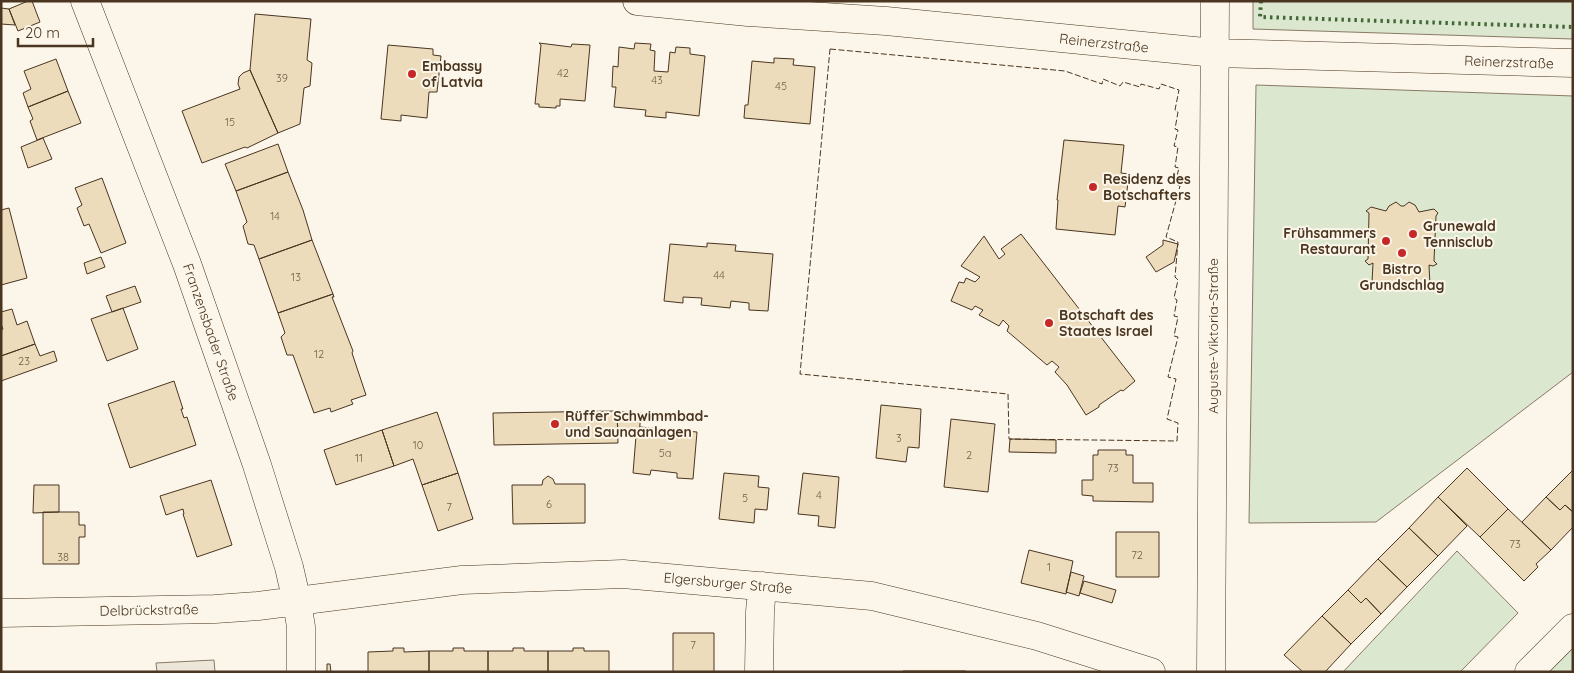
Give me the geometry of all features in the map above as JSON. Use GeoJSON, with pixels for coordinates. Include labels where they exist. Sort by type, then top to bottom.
{"type":"FeatureCollection","features":[{"type":"Feature","properties":{"kind":"street","name":"Franzensbader Straße"},"geometry":{"type":"LineString","coordinates":[[85,1],[190,273],[257,465],[289,567],[297,602],[300,627],[301,672]]}},
{"type":"Feature","properties":{"kind":"street","name":"Reinerzstraße"},"geometry":{"type":"LineString","coordinates":[[637,1],[748,12],[895,22],[1214,53],[1573,64]]}},
{"type":"Feature","properties":{"kind":"street","name":"Auguste-Viktoria-Straße"},"geometry":{"type":"LineString","coordinates":[[1211,672],[1215,1]]}},
{"type":"Feature","properties":{"kind":"street","name":"Elgersburger Straße"},"geometry":{"type":"LineString","coordinates":[[297,602],[462,580],[623,574],[872,596],[1037,636],[1151,672]]}},
{"type":"Feature","properties":{"kind":"street"},"geometry":{"type":"LineString","coordinates":[[760,672],[762,586]]}},
{"type":"Feature","properties":{"kind":"street","name":"Delbrückstraße"},"geometry":{"type":"LineString","coordinates":[[1,614],[215,609],[297,602]]}},
{"type":"Feature","properties":{"kind":"street"},"geometry":{"type":"LineString","coordinates":[[1530,672],[1573,628]]}},
{"type":"Feature","properties":{"kind":"green space"},"geometry":{"type":"Polygon","coordinates":[[[1253,1],[1573,1],[1573,39],[1253,29],[1253,1]]]}},
{"type":"Feature","properties":{"kind":"green space","name":"Grunewald Tennisclub"},"geometry":{"type":"Polygon","coordinates":[[[1256,85],[1573,96],[1573,372],[1376,522],[1249,523],[1256,85]]]}},
{"type":"Feature","properties":{"kind":"green space"},"geometry":{"type":"Polygon","coordinates":[[[1457,551],[1518,613],[1460,672],[1343,672],[1457,551]]]}},
{"type":"Feature","properties":{"kind":"green space"},"geometry":{"type":"Polygon","coordinates":[[[1573,648],[1573,672],[1549,672],[1573,648]]]}},
{"type":"Feature","properties":{"kind":"shaded area"},"geometry":{"type":"Polygon","coordinates":[[[214,660],[215,672],[157,672],[156,663],[214,660]]]}},
{"type":"Feature","properties":{"kind":"building"},"geometry":{"type":"Polygon","coordinates":[[[32,1],[40,22],[18,31],[9,9],[32,1]]]}},
{"type":"Feature","properties":{"kind":"building"},"geometry":{"type":"Polygon","coordinates":[[[1,8],[9,9],[15,25],[1,24],[1,8]]]}},
{"type":"Feature","properties":{"kind":"building"},"geometry":{"type":"Polygon","coordinates":[[[255,14],[311,19],[307,60],[312,63],[310,86],[304,88],[300,124],[278,133],[250,70],[255,14]]]}},
{"type":"Feature","properties":{"kind":"building"},"geometry":{"type":"Polygon","coordinates":[[[539,43],[571,47],[572,44],[590,45],[585,101],[560,99],[560,106],[556,106],[556,108],[539,107],[539,104],[535,104],[541,45],[539,43]]]}},
{"type":"Feature","properties":{"kind":"building"},"geometry":{"type":"Polygon","coordinates":[[[635,43],[651,44],[650,50],[655,51],[654,71],[668,72],[670,52],[675,53],[676,47],[690,48],[690,54],[705,56],[699,116],[666,112],[666,118],[645,116],[646,110],[614,107],[616,87],[612,87],[613,66],[618,67],[619,47],[634,49],[635,43]]]}},
{"type":"Feature","properties":{"kind":"building","name":"Embassy of Latvia"},"geometry":{"type":"Polygon","coordinates":[[[388,45],[433,49],[433,55],[441,56],[437,92],[429,92],[427,118],[401,115],[401,121],[381,119],[388,45]]]}},
{"type":"Feature","properties":{"kind":"building"},"geometry":{"type":"Polygon","coordinates":[[[774,58],[794,59],[793,65],[815,67],[810,124],[744,118],[745,105],[748,105],[752,61],[774,63],[774,58]]]}},
{"type":"Feature","properties":{"kind":"building"},"geometry":{"type":"Polygon","coordinates":[[[56,59],[68,91],[28,107],[23,93],[31,89],[24,71],[56,59]]]}},
{"type":"Feature","properties":{"kind":"building"},"geometry":{"type":"Polygon","coordinates":[[[250,70],[278,133],[247,148],[245,147],[202,163],[182,111],[240,89],[238,84],[239,77],[250,70]]]}},
{"type":"Feature","properties":{"kind":"building"},"geometry":{"type":"Polygon","coordinates":[[[68,91],[81,123],[37,140],[30,121],[33,119],[28,107],[68,91]]]}},
{"type":"Feature","properties":{"kind":"building"},"geometry":{"type":"Polygon","coordinates":[[[43,138],[52,159],[28,168],[21,147],[43,138]]]}},
{"type":"Feature","properties":{"kind":"building","name":"Residenz des Botschafters"},"geometry":{"type":"Polygon","coordinates":[[[1064,140],[1124,145],[1121,173],[1129,174],[1125,207],[1118,206],[1115,235],[1056,229],[1057,200],[1064,140]]]}},
{"type":"Feature","properties":{"kind":"building"},"geometry":{"type":"Polygon","coordinates":[[[278,144],[288,172],[236,191],[225,164],[278,144]]]}},
{"type":"Feature","properties":{"kind":"building"},"geometry":{"type":"Polygon","coordinates":[[[288,172],[312,240],[259,259],[254,245],[248,244],[243,226],[247,222],[236,191],[288,172]]]}},
{"type":"Feature","properties":{"kind":"building"},"geometry":{"type":"Polygon","coordinates":[[[102,178],[126,243],[101,253],[89,224],[84,226],[77,208],[82,205],[75,188],[102,178]]]}},
{"type":"Feature","properties":{"kind":"building"},"geometry":{"type":"Polygon","coordinates":[[[1396,202],[1404,206],[1409,202],[1415,205],[1419,212],[1434,209],[1438,213],[1436,216],[1434,261],[1437,264],[1429,265],[1430,285],[1428,286],[1412,285],[1404,288],[1389,284],[1372,283],[1373,263],[1369,265],[1365,261],[1368,259],[1369,213],[1366,211],[1371,207],[1386,211],[1389,206],[1396,202]]]}},
{"type":"Feature","properties":{"kind":"building"},"geometry":{"type":"Polygon","coordinates":[[[9,208],[27,278],[1,285],[1,210],[9,208]]]}},
{"type":"Feature","properties":{"kind":"building","name":"Botschaft des Staates Israel"},"geometry":{"type":"Polygon","coordinates":[[[1021,234],[1135,381],[1086,415],[1067,385],[1055,372],[1059,367],[1052,361],[1047,365],[1007,331],[1009,326],[1003,320],[999,326],[979,315],[983,310],[975,306],[972,310],[951,301],[959,282],[964,283],[966,278],[975,282],[980,277],[961,266],[984,236],[999,259],[1005,254],[1001,249],[1021,234]]]}},
{"type":"Feature","properties":{"kind":"building"},"geometry":{"type":"Polygon","coordinates":[[[312,240],[333,294],[278,313],[259,259],[312,240]]]}},
{"type":"Feature","properties":{"kind":"building"},"geometry":{"type":"Polygon","coordinates":[[[1163,240],[1178,244],[1174,262],[1156,272],[1146,257],[1163,245],[1163,240]]]}},
{"type":"Feature","properties":{"kind":"building"},"geometry":{"type":"Polygon","coordinates":[[[707,243],[736,245],[735,251],[773,254],[768,311],[749,310],[749,303],[731,301],[730,308],[701,305],[702,298],[683,297],[683,303],[664,301],[670,244],[707,247],[707,243]]]}},
{"type":"Feature","properties":{"kind":"building"},"geometry":{"type":"Polygon","coordinates":[[[101,257],[105,267],[87,274],[84,263],[101,257]]]}},
{"type":"Feature","properties":{"kind":"building"},"geometry":{"type":"Polygon","coordinates":[[[135,286],[141,302],[112,312],[106,296],[135,286]]]}},
{"type":"Feature","properties":{"kind":"building"},"geometry":{"type":"Polygon","coordinates":[[[333,294],[334,297],[332,297],[353,351],[352,353],[366,395],[351,400],[353,404],[331,412],[330,408],[314,413],[293,355],[287,355],[281,337],[285,333],[278,313],[333,294]]]}},
{"type":"Feature","properties":{"kind":"building"},"geometry":{"type":"Polygon","coordinates":[[[123,308],[138,349],[107,361],[91,319],[123,308]]]}},
{"type":"Feature","properties":{"kind":"building"},"geometry":{"type":"Polygon","coordinates":[[[12,309],[17,325],[27,321],[35,344],[1,356],[1,330],[3,329],[1,312],[12,309]]]}},
{"type":"Feature","properties":{"kind":"building"},"geometry":{"type":"Polygon","coordinates":[[[35,344],[40,356],[54,351],[57,361],[1,381],[1,356],[35,344]]]}},
{"type":"Feature","properties":{"kind":"building"},"geometry":{"type":"Polygon","coordinates":[[[174,381],[184,418],[187,417],[196,445],[130,468],[108,404],[174,381]]]}},
{"type":"Feature","properties":{"kind":"building"},"geometry":{"type":"Polygon","coordinates":[[[881,405],[921,409],[919,448],[908,447],[906,462],[876,458],[881,405]]]}},
{"type":"Feature","properties":{"kind":"building","name":"Rüffer Schwimmbad- und Saunaanlagen"},"geometry":{"type":"Polygon","coordinates":[[[617,411],[618,443],[494,445],[493,413],[617,411]]]}},
{"type":"Feature","properties":{"kind":"building"},"geometry":{"type":"Polygon","coordinates":[[[617,411],[641,413],[639,435],[618,435],[617,411]]]}},
{"type":"Feature","properties":{"kind":"building"},"geometry":{"type":"Polygon","coordinates":[[[437,412],[458,473],[422,485],[413,459],[394,466],[382,430],[437,412]]]}},
{"type":"Feature","properties":{"kind":"building"},"geometry":{"type":"Polygon","coordinates":[[[951,419],[995,424],[988,492],[944,487],[951,419]]]}},
{"type":"Feature","properties":{"kind":"building"},"geometry":{"type":"Polygon","coordinates":[[[640,427],[697,432],[693,479],[677,478],[677,473],[651,470],[650,475],[633,473],[636,436],[639,435],[640,427]]]}},
{"type":"Feature","properties":{"kind":"building"},"geometry":{"type":"Polygon","coordinates":[[[382,430],[394,466],[336,485],[324,450],[382,430]]]}},
{"type":"Feature","properties":{"kind":"building"},"geometry":{"type":"Polygon","coordinates":[[[1010,439],[1056,440],[1056,453],[1009,452],[1010,439]]]}},
{"type":"Feature","properties":{"kind":"building"},"geometry":{"type":"Polygon","coordinates":[[[1098,450],[1126,450],[1126,455],[1133,455],[1133,483],[1153,483],[1153,502],[1093,501],[1093,496],[1082,495],[1082,480],[1093,480],[1093,455],[1098,455],[1098,450]]]}},
{"type":"Feature","properties":{"kind":"building"},"geometry":{"type":"Polygon","coordinates":[[[1467,468],[1508,509],[1480,537],[1438,497],[1467,468]]]}},
{"type":"Feature","properties":{"kind":"building"},"geometry":{"type":"Polygon","coordinates":[[[1573,470],[1573,512],[1565,505],[1560,510],[1546,497],[1573,470]]]}},
{"type":"Feature","properties":{"kind":"building"},"geometry":{"type":"Polygon","coordinates":[[[458,473],[473,519],[438,531],[422,485],[458,473]]]}},
{"type":"Feature","properties":{"kind":"building"},"geometry":{"type":"Polygon","coordinates":[[[724,473],[759,476],[758,487],[769,488],[767,510],[755,509],[754,523],[719,519],[724,473]]]}},
{"type":"Feature","properties":{"kind":"building"},"geometry":{"type":"Polygon","coordinates":[[[803,473],[839,477],[835,528],[818,526],[819,516],[798,514],[803,473]]]}},
{"type":"Feature","properties":{"kind":"building"},"geometry":{"type":"Polygon","coordinates":[[[548,476],[553,479],[555,484],[585,484],[585,523],[513,524],[512,485],[542,485],[543,480],[548,476]]]}},
{"type":"Feature","properties":{"kind":"building"},"geometry":{"type":"Polygon","coordinates":[[[211,480],[232,545],[197,557],[183,509],[166,515],[160,496],[211,480]]]}},
{"type":"Feature","properties":{"kind":"building"},"geometry":{"type":"Polygon","coordinates":[[[34,485],[59,485],[59,512],[33,513],[34,485]]]}},
{"type":"Feature","properties":{"kind":"building"},"geometry":{"type":"Polygon","coordinates":[[[1438,497],[1467,526],[1438,556],[1409,528],[1438,497]]]}},
{"type":"Feature","properties":{"kind":"building"},"geometry":{"type":"Polygon","coordinates":[[[1546,497],[1560,510],[1565,505],[1573,512],[1573,527],[1551,550],[1522,522],[1546,497]]]}},
{"type":"Feature","properties":{"kind":"building"},"geometry":{"type":"Polygon","coordinates":[[[1508,509],[1551,550],[1536,564],[1538,567],[1524,581],[1480,537],[1508,509]]]}},
{"type":"Feature","properties":{"kind":"building"},"geometry":{"type":"Polygon","coordinates":[[[43,512],[79,512],[79,525],[85,525],[85,537],[79,537],[79,564],[43,564],[43,512]]]}},
{"type":"Feature","properties":{"kind":"building"},"geometry":{"type":"Polygon","coordinates":[[[1409,528],[1438,556],[1407,587],[1378,559],[1409,528]]]}},
{"type":"Feature","properties":{"kind":"building"},"geometry":{"type":"Polygon","coordinates":[[[1116,532],[1159,532],[1159,577],[1116,577],[1116,532]]]}},
{"type":"Feature","properties":{"kind":"building"},"geometry":{"type":"Polygon","coordinates":[[[1029,550],[1073,561],[1066,594],[1021,583],[1029,550]]]}},
{"type":"Feature","properties":{"kind":"building"},"geometry":{"type":"Polygon","coordinates":[[[1378,559],[1407,587],[1381,614],[1366,598],[1361,603],[1348,590],[1378,559]]]}},
{"type":"Feature","properties":{"kind":"building"},"geometry":{"type":"Polygon","coordinates":[[[1071,572],[1084,576],[1079,596],[1066,592],[1071,572]]]}},
{"type":"Feature","properties":{"kind":"building"},"geometry":{"type":"Polygon","coordinates":[[[1084,581],[1116,590],[1112,603],[1080,593],[1084,581]]]}},
{"type":"Feature","properties":{"kind":"building"},"geometry":{"type":"Polygon","coordinates":[[[1348,590],[1361,603],[1366,598],[1381,614],[1351,644],[1322,616],[1348,590]]]}},
{"type":"Feature","properties":{"kind":"building"},"geometry":{"type":"Polygon","coordinates":[[[1322,616],[1351,644],[1325,672],[1303,672],[1284,655],[1322,616]]]}},
{"type":"Feature","properties":{"kind":"building"},"geometry":{"type":"Polygon","coordinates":[[[673,633],[714,633],[714,672],[673,672],[673,633]]]}},
{"type":"Feature","properties":{"kind":"building"},"geometry":{"type":"Polygon","coordinates":[[[393,648],[404,648],[404,652],[429,651],[429,672],[368,672],[368,652],[393,651],[393,648]]]}},
{"type":"Feature","properties":{"kind":"building"},"geometry":{"type":"Polygon","coordinates":[[[453,648],[464,648],[464,651],[488,651],[488,672],[429,672],[429,651],[453,651],[453,648]]]}},
{"type":"Feature","properties":{"kind":"building"},"geometry":{"type":"Polygon","coordinates":[[[513,648],[524,648],[524,651],[548,651],[548,672],[488,672],[488,651],[513,651],[513,648]]]}},
{"type":"Feature","properties":{"kind":"building"},"geometry":{"type":"Polygon","coordinates":[[[573,648],[584,648],[584,651],[609,651],[609,672],[548,672],[548,651],[573,651],[573,648]]]}},
{"type":"Feature","properties":{"kind":"building"},"geometry":{"type":"Polygon","coordinates":[[[327,664],[330,664],[331,672],[327,672],[327,664]]]}},
{"type":"Feature","properties":{"kind":"building"},"geometry":{"type":"Polygon","coordinates":[[[965,671],[967,672],[903,672],[965,671]]]}},
{"type":"Feature","properties":{"kind":"hedge"},"geometry":{"type":"LineString","coordinates":[[1261,1],[1260,17],[1573,27]]}},
{"type":"Feature","properties":{"kind":"fence"},"geometry":{"type":"LineString","coordinates":[[830,49],[1065,71],[1102,84],[1103,79],[1120,86],[1123,82],[1140,87],[1141,84],[1159,89],[1161,84],[1179,90],[1175,110],[1178,112],[1175,129],[1178,130],[1174,146],[1178,147],[1175,167],[1179,168],[1175,184],[1180,186],[1166,237],[1178,242],[1175,277],[1178,280],[1174,298],[1177,300],[1174,316],[1178,317],[1174,336],[1178,337],[1168,377],[1176,379],[1167,419],[1178,423],[1177,441],[1009,439],[1008,394],[800,374],[830,49]]}},
{"type":"Feature","properties":{"kind":"place","name":"Embassy of Latvia"},"geometry":{"type":"Point","coordinates":[412,74]}},
{"type":"Feature","properties":{"kind":"place","name":"Residenz des Botschafters"},"geometry":{"type":"Point","coordinates":[1093,187]}},
{"type":"Feature","properties":{"kind":"place","name":"Grunewald Tennisclub"},"geometry":{"type":"Point","coordinates":[1413,234]}},
{"type":"Feature","properties":{"kind":"place","name":"Frühsammers Restaurant"},"geometry":{"type":"Point","coordinates":[1386,241]}},
{"type":"Feature","properties":{"kind":"place","name":"Bistro Grundschlag"},"geometry":{"type":"Point","coordinates":[1402,253]}},
{"type":"Feature","properties":{"kind":"place","name":"Botschaft des Staates Israel"},"geometry":{"type":"Point","coordinates":[1049,323]}},
{"type":"Feature","properties":{"kind":"place","name":"Rüffer Schwimmbad- und Saunaanlagen"},"geometry":{"type":"Point","coordinates":[555,424]}}]}
